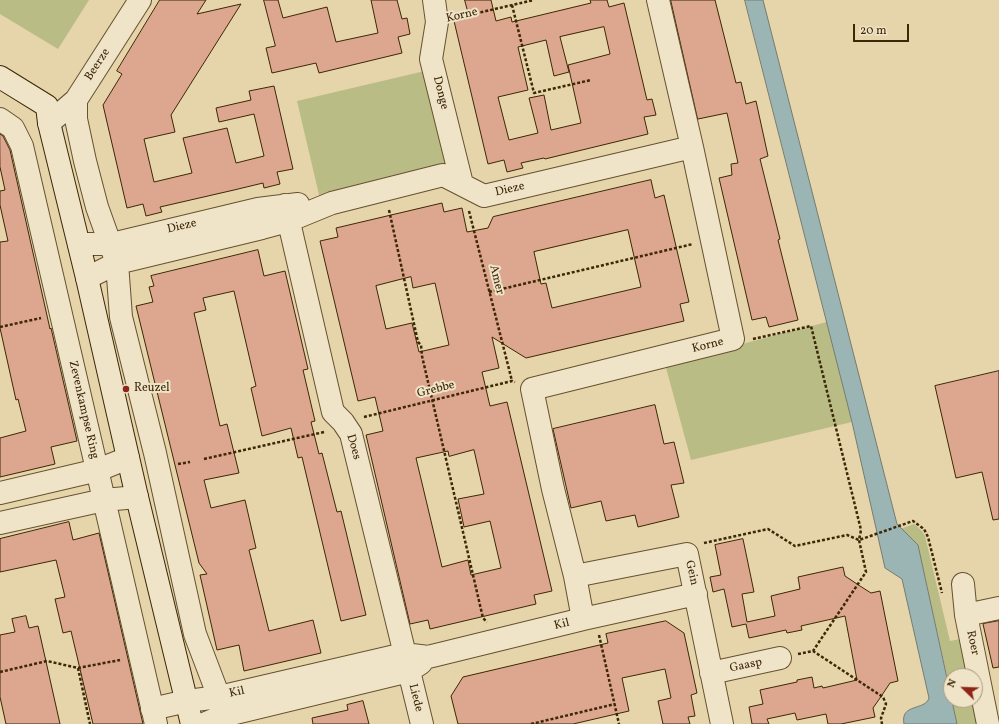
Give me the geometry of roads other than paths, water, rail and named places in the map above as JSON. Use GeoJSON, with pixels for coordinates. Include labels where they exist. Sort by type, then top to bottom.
{"type":"FeatureCollection","features":[{"type":"Feature","properties":{"kind":"street","name":"Beerze"},"geometry":{"type":"LineString","coordinates":[[49,123],[76,100],[140,0]]}},
{"type":"Feature","properties":{"kind":"street","name":"Donge"},"geometry":{"type":"LineString","coordinates":[[434,0],[437,22],[431,59],[462,184]]}},
{"type":"Feature","properties":{"kind":"street","name":"Korne"},"geometry":{"type":"LineString","coordinates":[[575,576],[553,489],[532,389],[733,339],[692,147],[658,0]]}},
{"type":"Feature","properties":{"kind":"street"},"geometry":{"type":"LineString","coordinates":[[0,77],[47,106],[49,123],[192,724]]}},
{"type":"Feature","properties":{"kind":"street"},"geometry":{"type":"LineString","coordinates":[[0,92],[49,123]]}},
{"type":"Feature","properties":{"kind":"street"},"geometry":{"type":"LineString","coordinates":[[76,100],[76,119],[85,161],[97,207],[114,253],[121,317],[155,454],[195,634],[218,715]]}},
{"type":"Feature","properties":{"kind":"street","name":"Zevenkampse Ring"},"geometry":{"type":"LineString","coordinates":[[0,119],[13,128],[22,146],[154,716],[187,701]]}},
{"type":"Feature","properties":{"kind":"street","name":"Dieze"},"geometry":{"type":"LineString","coordinates":[[79,244],[114,253],[332,203],[443,175],[484,196],[692,147]]}},
{"type":"Feature","properties":{"kind":"street","name":"Does"},"geometry":{"type":"LineString","coordinates":[[287,213],[333,412],[343,422],[351,434],[406,663]]}},
{"type":"Feature","properties":{"kind":"street","name":"Dieze"},"geometry":{"type":"LineString","coordinates":[[87,278],[114,253]]}},
{"type":"Feature","properties":{"kind":"street"},"geometry":{"type":"LineString","coordinates":[[0,493],[98,470],[128,458]]}},
{"type":"Feature","properties":{"kind":"street"},"geometry":{"type":"LineString","coordinates":[[0,523],[104,500],[137,497]]}},
{"type":"Feature","properties":{"kind":"street","name":"Gein"},"geometry":{"type":"LineString","coordinates":[[575,576],[687,554],[722,724]]}},
{"type":"Feature","properties":{"kind":"street"},"geometry":{"type":"LineString","coordinates":[[575,576],[589,618]]}},
{"type":"Feature","properties":{"kind":"street","name":"Roer"},"geometry":{"type":"LineString","coordinates":[[963,584],[966,615],[991,712]]}},
{"type":"Feature","properties":{"kind":"street","name":"Kil"},"geometry":{"type":"LineString","coordinates":[[187,701],[218,715],[428,657],[696,594]]}},
{"type":"Feature","properties":{"kind":"street"},"geometry":{"type":"LineString","coordinates":[[966,615],[999,608]]}},
{"type":"Feature","properties":{"kind":"street","name":"Gaasp"},"geometry":{"type":"LineString","coordinates":[[711,673],[780,658]]}},
{"type":"Feature","properties":{"kind":"street","name":"Liede"},"geometry":{"type":"LineString","coordinates":[[406,663],[422,724]]}},
{"type":"Feature","properties":{"kind":"water"},"geometry":{"type":"Polygon","coordinates":[[[745,0],[763,0],[897,524],[918,545],[945,668],[943,668],[943,708],[954,708],[957,724],[904,724],[904,717],[906,713],[909,710],[923,705],[929,698],[902,579],[885,568],[852,422],[745,0]]]}},
{"type":"Feature","properties":{"kind":"place","name":"Reuzel"},"geometry":{"type":"Point","coordinates":[126,389]}}]}
